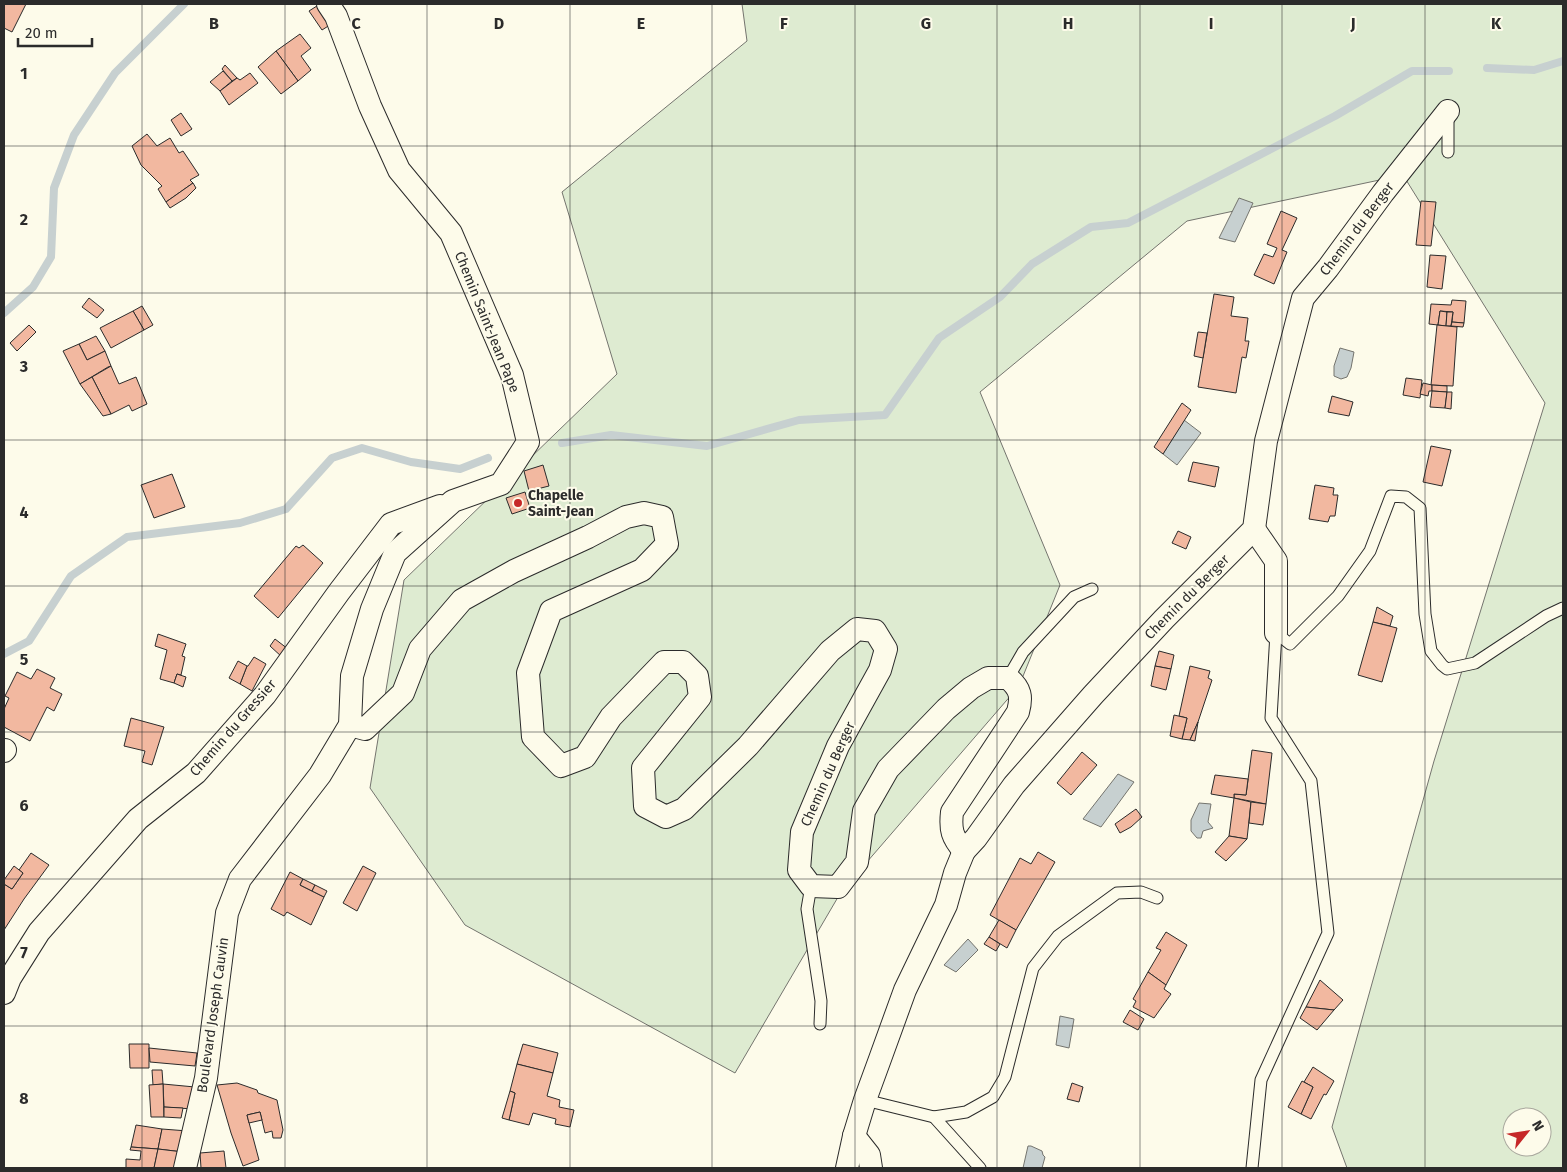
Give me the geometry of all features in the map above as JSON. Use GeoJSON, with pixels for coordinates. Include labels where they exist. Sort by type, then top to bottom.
{"type":"FeatureCollection","features":[{"type":"Feature","properties":{"kind":"street","name":"Chemin Saint-Jean Pape"},"geometry":{"type":"LineString","coordinates":[[251,866],[320,775],[350,725],[352,676],[372,609],[395,553],[453,502],[502,484],[528,442],[512,375],[451,233],[399,170],[370,106],[336,16],[328,4]]}},
{"type":"Feature","properties":{"kind":"street","name":"Chemin du Berger"},"geometry":{"type":"LineString","coordinates":[[964,850],[976,838],[1014,785],[1093,695],[1164,619],[1254,529],[1266,441],[1304,298],[1448,111]]}},
{"type":"Feature","properties":{"kind":"street","name":"Chemin du Gressier"},"geometry":{"type":"LineString","coordinates":[[4,994],[19,964],[39,932],[138,819],[196,772],[265,695],[339,592],[391,524],[453,502]]}},
{"type":"Feature","properties":{"kind":"street","name":"Chemin du Berger"},"geometry":{"type":"LineString","coordinates":[[350,725],[365,729],[403,693],[420,649],[462,600],[514,571],[588,537],[626,517],[644,513],[662,517],[667,544],[642,570],[551,611],[528,673],[533,737],[561,766],[585,757],[611,716],[664,662],[683,662],[697,676],[700,698],[643,768],[645,806],[666,817],[684,809],[748,746],[830,651],[857,629],[875,631],[886,649],[880,670],[838,746],[802,832],[799,870],[811,886]]}},
{"type":"Feature","properties":{"kind":"street"},"geometry":{"type":"LineString","coordinates":[[1254,529],[1276,561],[1276,633]]}},
{"type":"Feature","properties":{"kind":"street"},"geometry":{"type":"LineString","coordinates":[[811,886],[838,887],[857,862],[864,811],[888,769],[946,708],[971,688],[988,678],[1008,678],[1015,684],[1021,699],[1018,712],[952,812],[950,827],[955,840],[964,850],[946,905],[905,990],[865,1100],[847,1168]]}},
{"type":"Feature","properties":{"kind":"street","name":"Boulevard Joseph Cauvin"},"geometry":{"type":"LineString","coordinates":[[185,1168],[206,1078],[227,913],[240,879],[251,866]]}},
{"type":"Feature","properties":{"kind":"street"},"geometry":{"type":"LineString","coordinates":[[854,1136],[869,1155],[871,1168]]}},
{"type":"Feature","properties":{"kind":"lane"},"geometry":{"type":"LineString","coordinates":[[1448,111],[1448,152]]}},
{"type":"Feature","properties":{"kind":"lane"},"geometry":{"type":"LineString","coordinates":[[1276,633],[1290,644],[1338,596],[1370,551],[1391,496],[1406,497],[1420,508],[1424,614],[1431,650],[1442,665],[1448,669],[1475,663],[1546,616],[1563,608]]}},
{"type":"Feature","properties":{"kind":"lane"},"geometry":{"type":"LineString","coordinates":[[1008,678],[1023,652],[1074,597],[1092,589]]}},
{"type":"Feature","properties":{"kind":"lane"},"geometry":{"type":"LineString","coordinates":[[1252,1168],[1261,1080],[1328,933],[1311,780],[1271,718],[1276,633]]}},
{"type":"Feature","properties":{"kind":"lane"},"geometry":{"type":"LineString","coordinates":[[811,886],[807,909],[821,1001],[820,1024]]}},
{"type":"Feature","properties":{"kind":"lane"},"geometry":{"type":"LineString","coordinates":[[865,1100],[934,1117],[966,1112],[993,1097],[1005,1077],[1033,968],[1058,936],[1117,893],[1141,892],[1157,898]]}},
{"type":"Feature","properties":{"kind":"lane"},"geometry":{"type":"LineString","coordinates":[[934,1117],[980,1168]]}},
{"type":"Feature","properties":{"kind":"green space"},"geometry":{"type":"Polygon","coordinates":[[[742,4],[1563,4],[1563,1168],[1347,1168],[1332,1127],[1434,761],[1545,403],[1403,175],[1187,221],[980,392],[1060,585],[1019,686],[841,892],[735,1073],[465,925],[370,788],[404,580],[617,374],[562,192],[747,41],[742,4]]]}},
{"type":"Feature","properties":{"kind":"shaded area"},"geometry":{"type":"Polygon","coordinates":[[[1239,198],[1253,203],[1235,242],[1219,238],[1239,198]]]}},
{"type":"Feature","properties":{"kind":"shaded area"},"geometry":{"type":"Polygon","coordinates":[[[1340,348],[1354,352],[1347,377],[1341,379],[1334,376],[1334,366],[1340,348]]]}},
{"type":"Feature","properties":{"kind":"shaded area"},"geometry":{"type":"Polygon","coordinates":[[[1184,420],[1201,433],[1177,465],[1163,454],[1184,420]]]}},
{"type":"Feature","properties":{"kind":"shaded area"},"geometry":{"type":"Polygon","coordinates":[[[1118,774],[1134,782],[1101,827],[1083,819],[1118,774]]]}},
{"type":"Feature","properties":{"kind":"shaded area"},"geometry":{"type":"Polygon","coordinates":[[[1199,803],[1211,804],[1208,822],[1213,828],[1203,831],[1201,838],[1197,838],[1191,831],[1191,820],[1199,803]]]}},
{"type":"Feature","properties":{"kind":"shaded area"},"geometry":{"type":"Polygon","coordinates":[[[968,939],[978,950],[956,972],[944,965],[968,939]]]}},
{"type":"Feature","properties":{"kind":"shaded area"},"geometry":{"type":"Polygon","coordinates":[[[1060,1016],[1074,1019],[1069,1048],[1056,1045],[1060,1016]]]}},
{"type":"Feature","properties":{"kind":"shaded area"},"geometry":{"type":"Polygon","coordinates":[[[1028,1146],[1042,1151],[1045,1157],[1042,1168],[1023,1168],[1028,1146]]]}},
{"type":"Feature","properties":{"kind":"building"},"geometry":{"type":"Polygon","coordinates":[[[4,4],[26,4],[12,32],[4,28],[4,4]]]}},
{"type":"Feature","properties":{"kind":"building"},"geometry":{"type":"Polygon","coordinates":[[[320,4],[333,23],[322,30],[309,11],[320,4]]]}},
{"type":"Feature","properties":{"kind":"building"},"geometry":{"type":"Polygon","coordinates":[[[300,34],[311,48],[301,56],[311,70],[298,81],[276,51],[300,34]]]}},
{"type":"Feature","properties":{"kind":"building"},"geometry":{"type":"Polygon","coordinates":[[[276,51],[298,81],[281,94],[258,67],[276,51]]]}},
{"type":"Feature","properties":{"kind":"building"},"geometry":{"type":"Polygon","coordinates":[[[225,65],[237,78],[232,81],[222,69],[225,65]]]}},
{"type":"Feature","properties":{"kind":"building"},"geometry":{"type":"Polygon","coordinates":[[[223,71],[232,81],[220,91],[210,82],[223,71]]]}},
{"type":"Feature","properties":{"kind":"building"},"geometry":{"type":"Polygon","coordinates":[[[250,73],[258,83],[229,105],[220,91],[237,78],[240,80],[250,73]]]}},
{"type":"Feature","properties":{"kind":"building"},"geometry":{"type":"Polygon","coordinates":[[[181,113],[192,129],[181,136],[171,120],[181,113]]]}},
{"type":"Feature","properties":{"kind":"building"},"geometry":{"type":"Polygon","coordinates":[[[147,134],[157,146],[170,138],[179,153],[183,151],[199,175],[190,180],[193,183],[166,202],[158,189],[162,186],[141,165],[132,146],[147,134]]]}},
{"type":"Feature","properties":{"kind":"building"},"geometry":{"type":"Polygon","coordinates":[[[193,183],[196,188],[186,198],[170,208],[166,202],[193,183]]]}},
{"type":"Feature","properties":{"kind":"building"},"geometry":{"type":"Polygon","coordinates":[[[1421,201],[1436,202],[1431,246],[1416,245],[1421,201]]]}},
{"type":"Feature","properties":{"kind":"building"},"geometry":{"type":"Polygon","coordinates":[[[1281,211],[1297,218],[1282,250],[1287,252],[1274,284],[1254,275],[1264,254],[1273,257],[1277,248],[1267,244],[1281,211]]]}},
{"type":"Feature","properties":{"kind":"building"},"geometry":{"type":"Polygon","coordinates":[[[1430,255],[1446,256],[1442,289],[1427,287],[1430,255]]]}},
{"type":"Feature","properties":{"kind":"building"},"geometry":{"type":"Polygon","coordinates":[[[1214,294],[1234,297],[1231,316],[1248,318],[1245,341],[1249,341],[1246,358],[1242,357],[1236,393],[1198,387],[1214,294]]]}},
{"type":"Feature","properties":{"kind":"building"},"geometry":{"type":"Polygon","coordinates":[[[89,298],[104,310],[97,318],[82,307],[89,298]]]}},
{"type":"Feature","properties":{"kind":"building"},"geometry":{"type":"Polygon","coordinates":[[[1452,300],[1466,301],[1464,323],[1452,322],[1453,312],[1440,311],[1438,325],[1429,324],[1431,304],[1451,305],[1452,300]]]}},
{"type":"Feature","properties":{"kind":"building"},"geometry":{"type":"Polygon","coordinates":[[[142,306],[153,325],[144,330],[133,311],[142,306]]]}},
{"type":"Feature","properties":{"kind":"building"},"geometry":{"type":"Polygon","coordinates":[[[133,311],[144,330],[111,348],[100,328],[133,311]]]}},
{"type":"Feature","properties":{"kind":"building"},"geometry":{"type":"Polygon","coordinates":[[[1440,311],[1447,312],[1446,326],[1438,325],[1440,311]]]}},
{"type":"Feature","properties":{"kind":"building"},"geometry":{"type":"Polygon","coordinates":[[[1447,312],[1453,312],[1451,326],[1446,326],[1447,312]]]}},
{"type":"Feature","properties":{"kind":"building"},"geometry":{"type":"Polygon","coordinates":[[[1452,322],[1464,323],[1463,327],[1451,326],[1452,322]]]}},
{"type":"Feature","properties":{"kind":"building"},"geometry":{"type":"Polygon","coordinates":[[[29,325],[36,332],[17,351],[10,343],[29,325]]]}},
{"type":"Feature","properties":{"kind":"building"},"geometry":{"type":"Polygon","coordinates":[[[1437,325],[1457,327],[1453,386],[1431,385],[1437,325]]]}},
{"type":"Feature","properties":{"kind":"building"},"geometry":{"type":"Polygon","coordinates":[[[1198,332],[1207,333],[1203,358],[1194,356],[1198,332]]]}},
{"type":"Feature","properties":{"kind":"building"},"geometry":{"type":"Polygon","coordinates":[[[96,336],[105,351],[87,360],[79,344],[96,336]]]}},
{"type":"Feature","properties":{"kind":"building"},"geometry":{"type":"Polygon","coordinates":[[[79,344],[87,360],[105,351],[111,366],[80,384],[63,351],[79,344]]]}},
{"type":"Feature","properties":{"kind":"building"},"geometry":{"type":"Polygon","coordinates":[[[111,366],[119,384],[136,377],[147,404],[132,411],[129,405],[111,414],[92,377],[111,366]]]}},
{"type":"Feature","properties":{"kind":"building"},"geometry":{"type":"Polygon","coordinates":[[[92,377],[111,414],[103,416],[80,384],[92,377]]]}},
{"type":"Feature","properties":{"kind":"building"},"geometry":{"type":"Polygon","coordinates":[[[1406,378],[1422,380],[1420,398],[1403,395],[1406,378]]]}},
{"type":"Feature","properties":{"kind":"building"},"geometry":{"type":"Polygon","coordinates":[[[1423,383],[1432,385],[1432,391],[1429,391],[1428,396],[1420,394],[1423,383]]]}},
{"type":"Feature","properties":{"kind":"building"},"geometry":{"type":"Polygon","coordinates":[[[1432,385],[1447,386],[1447,392],[1432,391],[1432,385]]]}},
{"type":"Feature","properties":{"kind":"building"},"geometry":{"type":"Polygon","coordinates":[[[1432,391],[1447,392],[1445,408],[1430,407],[1432,391]]]}},
{"type":"Feature","properties":{"kind":"building"},"geometry":{"type":"Polygon","coordinates":[[[1447,392],[1452,392],[1451,409],[1445,408],[1447,392]]]}},
{"type":"Feature","properties":{"kind":"building"},"geometry":{"type":"Polygon","coordinates":[[[1332,396],[1353,402],[1349,416],[1328,412],[1332,396]]]}},
{"type":"Feature","properties":{"kind":"building"},"geometry":{"type":"Polygon","coordinates":[[[1182,403],[1191,410],[1163,454],[1154,447],[1182,403]]]}},
{"type":"Feature","properties":{"kind":"building"},"geometry":{"type":"Polygon","coordinates":[[[1431,446],[1451,450],[1442,486],[1423,482],[1431,446]]]}},
{"type":"Feature","properties":{"kind":"building"},"geometry":{"type":"Polygon","coordinates":[[[1193,462],[1219,467],[1215,487],[1188,481],[1193,462]]]}},
{"type":"Feature","properties":{"kind":"building"},"geometry":{"type":"Polygon","coordinates":[[[543,465],[549,486],[529,491],[524,471],[543,465]]]}},
{"type":"Feature","properties":{"kind":"building"},"geometry":{"type":"Polygon","coordinates":[[[172,474],[185,507],[154,518],[141,485],[172,474]]]}},
{"type":"Feature","properties":{"kind":"building"},"geometry":{"type":"Polygon","coordinates":[[[1315,485],[1334,488],[1333,495],[1338,495],[1335,516],[1330,516],[1328,522],[1309,519],[1315,485]]]}},
{"type":"Feature","properties":{"kind":"building","name":"Chapelle Saint-Jean"},"geometry":{"type":"Polygon","coordinates":[[[525,492],[530,508],[512,514],[506,498],[525,492]]]}},
{"type":"Feature","properties":{"kind":"building"},"geometry":{"type":"Polygon","coordinates":[[[1178,531],[1191,537],[1186,549],[1172,543],[1178,531]]]}},
{"type":"Feature","properties":{"kind":"building"},"geometry":{"type":"Polygon","coordinates":[[[303,545],[323,563],[278,618],[254,596],[296,546],[299,548],[303,545]]]}},
{"type":"Feature","properties":{"kind":"building"},"geometry":{"type":"Polygon","coordinates":[[[1377,607],[1393,616],[1390,626],[1373,622],[1377,607]]]}},
{"type":"Feature","properties":{"kind":"building"},"geometry":{"type":"Polygon","coordinates":[[[1373,622],[1397,628],[1382,682],[1358,675],[1373,622]]]}},
{"type":"Feature","properties":{"kind":"building"},"geometry":{"type":"Polygon","coordinates":[[[158,634],[186,644],[182,656],[185,657],[181,675],[177,674],[174,683],[160,679],[167,650],[155,646],[158,634]]]}},
{"type":"Feature","properties":{"kind":"building"},"geometry":{"type":"Polygon","coordinates":[[[275,639],[288,649],[282,657],[270,646],[275,639]]]}},
{"type":"Feature","properties":{"kind":"building"},"geometry":{"type":"Polygon","coordinates":[[[1159,651],[1174,655],[1171,669],[1155,666],[1159,651]]]}},
{"type":"Feature","properties":{"kind":"building"},"geometry":{"type":"Polygon","coordinates":[[[254,657],[266,664],[252,691],[240,684],[247,666],[254,657]]]}},
{"type":"Feature","properties":{"kind":"building"},"geometry":{"type":"Polygon","coordinates":[[[238,661],[247,666],[240,684],[229,678],[238,661]]]}},
{"type":"Feature","properties":{"kind":"building"},"geometry":{"type":"Polygon","coordinates":[[[1155,666],[1171,669],[1166,690],[1151,686],[1155,666]]]}},
{"type":"Feature","properties":{"kind":"building"},"geometry":{"type":"Polygon","coordinates":[[[1190,666],[1210,671],[1208,678],[1212,680],[1190,740],[1182,739],[1187,718],[1179,716],[1190,666]]]}},
{"type":"Feature","properties":{"kind":"building"},"geometry":{"type":"Polygon","coordinates":[[[37,669],[55,678],[50,688],[62,694],[54,711],[47,707],[30,741],[4,727],[4,709],[9,698],[5,696],[17,672],[31,679],[37,669]]]}},
{"type":"Feature","properties":{"kind":"building"},"geometry":{"type":"Polygon","coordinates":[[[177,674],[186,677],[183,687],[174,683],[177,674]]]}},
{"type":"Feature","properties":{"kind":"building"},"geometry":{"type":"Polygon","coordinates":[[[1174,715],[1187,718],[1182,739],[1170,736],[1174,715]]]}},
{"type":"Feature","properties":{"kind":"building"},"geometry":{"type":"Polygon","coordinates":[[[131,718],[164,727],[152,765],[142,762],[145,751],[124,746],[131,718]]]}},
{"type":"Feature","properties":{"kind":"building"},"geometry":{"type":"Polygon","coordinates":[[[1198,722],[1195,741],[1190,740],[1198,722]]]}},
{"type":"Feature","properties":{"kind":"building"},"geometry":{"type":"Polygon","coordinates":[[[1252,750],[1272,753],[1266,804],[1234,798],[1234,794],[1246,795],[1252,750]]]}},
{"type":"Feature","properties":{"kind":"building"},"geometry":{"type":"Polygon","coordinates":[[[1082,752],[1097,765],[1071,795],[1057,783],[1082,752]]]}},
{"type":"Feature","properties":{"kind":"building"},"geometry":{"type":"Polygon","coordinates":[[[1215,775],[1248,779],[1246,795],[1234,794],[1234,798],[1211,794],[1215,775]]]}},
{"type":"Feature","properties":{"kind":"building"},"geometry":{"type":"Polygon","coordinates":[[[1234,798],[1251,802],[1247,839],[1229,836],[1234,798]]]}},
{"type":"Feature","properties":{"kind":"building"},"geometry":{"type":"Polygon","coordinates":[[[1251,802],[1266,804],[1263,825],[1249,823],[1251,802]]]}},
{"type":"Feature","properties":{"kind":"building"},"geometry":{"type":"Polygon","coordinates":[[[1136,809],[1142,817],[1131,827],[1120,833],[1115,824],[1136,809]]]}},
{"type":"Feature","properties":{"kind":"building"},"geometry":{"type":"Polygon","coordinates":[[[1229,836],[1247,839],[1226,861],[1215,852],[1229,836]]]}},
{"type":"Feature","properties":{"kind":"building"},"geometry":{"type":"Polygon","coordinates":[[[1038,852],[1055,862],[1016,930],[990,915],[1020,858],[1031,864],[1038,852]]]}},
{"type":"Feature","properties":{"kind":"building"},"geometry":{"type":"Polygon","coordinates":[[[31,853],[49,865],[4,930],[4,884],[12,889],[23,873],[19,870],[31,853]]]}},
{"type":"Feature","properties":{"kind":"building"},"geometry":{"type":"Polygon","coordinates":[[[14,866],[23,873],[12,889],[4,884],[4,880],[14,866]]]}},
{"type":"Feature","properties":{"kind":"building"},"geometry":{"type":"Polygon","coordinates":[[[363,866],[376,873],[357,911],[343,903],[363,866]]]}},
{"type":"Feature","properties":{"kind":"building"},"geometry":{"type":"Polygon","coordinates":[[[290,872],[303,879],[300,885],[324,897],[311,925],[287,912],[284,916],[271,909],[290,872]]]}},
{"type":"Feature","properties":{"kind":"building"},"geometry":{"type":"Polygon","coordinates":[[[303,879],[315,885],[312,891],[300,885],[303,879]]]}},
{"type":"Feature","properties":{"kind":"building"},"geometry":{"type":"Polygon","coordinates":[[[315,885],[327,891],[324,897],[312,891],[315,885]]]}},
{"type":"Feature","properties":{"kind":"building"},"geometry":{"type":"Polygon","coordinates":[[[999,920],[1016,930],[1007,948],[989,937],[999,920]]]}},
{"type":"Feature","properties":{"kind":"building"},"geometry":{"type":"Polygon","coordinates":[[[1166,932],[1187,945],[1166,985],[1148,972],[1161,950],[1156,948],[1166,932]]]}},
{"type":"Feature","properties":{"kind":"building"},"geometry":{"type":"Polygon","coordinates":[[[989,937],[1000,944],[996,951],[984,944],[989,937]]]}},
{"type":"Feature","properties":{"kind":"building"},"geometry":{"type":"Polygon","coordinates":[[[1148,972],[1166,985],[1164,989],[1171,994],[1154,1018],[1133,1007],[1136,1001],[1133,999],[1148,972]]]}},
{"type":"Feature","properties":{"kind":"building"},"geometry":{"type":"Polygon","coordinates":[[[1320,980],[1343,1000],[1334,1010],[1306,1007],[1320,980]]]}},
{"type":"Feature","properties":{"kind":"building"},"geometry":{"type":"Polygon","coordinates":[[[1306,1007],[1334,1010],[1317,1030],[1300,1018],[1306,1007]]]}},
{"type":"Feature","properties":{"kind":"building"},"geometry":{"type":"Polygon","coordinates":[[[1130,1010],[1144,1019],[1138,1030],[1123,1022],[1130,1010]]]}},
{"type":"Feature","properties":{"kind":"building"},"geometry":{"type":"Polygon","coordinates":[[[129,1044],[149,1044],[149,1068],[130,1068],[129,1044]]]}},
{"type":"Feature","properties":{"kind":"building"},"geometry":{"type":"Polygon","coordinates":[[[523,1044],[558,1053],[553,1073],[517,1064],[523,1044]]]}},
{"type":"Feature","properties":{"kind":"building"},"geometry":{"type":"Polygon","coordinates":[[[149,1048],[197,1053],[195,1066],[150,1062],[149,1048]]]}},
{"type":"Feature","properties":{"kind":"building"},"geometry":{"type":"Polygon","coordinates":[[[517,1064],[553,1073],[547,1096],[560,1100],[559,1107],[574,1110],[570,1127],[555,1124],[556,1119],[533,1113],[529,1125],[509,1120],[515,1093],[510,1091],[517,1064]]]}},
{"type":"Feature","properties":{"kind":"building"},"geometry":{"type":"Polygon","coordinates":[[[1313,1067],[1334,1081],[1326,1095],[1324,1094],[1311,1119],[1301,1114],[1313,1087],[1304,1082],[1313,1067]]]}},
{"type":"Feature","properties":{"kind":"building"},"geometry":{"type":"Polygon","coordinates":[[[152,1070],[162,1070],[163,1084],[153,1085],[152,1070]]]}},
{"type":"Feature","properties":{"kind":"building"},"geometry":{"type":"Polygon","coordinates":[[[1302,1081],[1313,1087],[1301,1114],[1288,1107],[1302,1081]]]}},
{"type":"Feature","properties":{"kind":"building"},"geometry":{"type":"Polygon","coordinates":[[[237,1083],[277,1100],[283,1130],[281,1138],[273,1138],[272,1131],[265,1133],[260,1112],[247,1115],[259,1160],[243,1166],[217,1085],[237,1083]]]}},
{"type":"Feature","properties":{"kind":"building"},"geometry":{"type":"Polygon","coordinates":[[[1072,1083],[1083,1087],[1079,1102],[1067,1099],[1072,1083]]]}},
{"type":"Feature","properties":{"kind":"building"},"geometry":{"type":"Polygon","coordinates":[[[163,1084],[195,1087],[193,1109],[164,1107],[163,1084]]]}},
{"type":"Feature","properties":{"kind":"building"},"geometry":{"type":"Polygon","coordinates":[[[163,1084],[164,1117],[151,1117],[149,1085],[163,1084]]]}},
{"type":"Feature","properties":{"kind":"building"},"geometry":{"type":"Polygon","coordinates":[[[510,1091],[515,1093],[509,1120],[502,1118],[510,1091]]]}},
{"type":"Feature","properties":{"kind":"building"},"geometry":{"type":"Polygon","coordinates":[[[164,1107],[183,1108],[181,1118],[164,1117],[164,1107]]]}},
{"type":"Feature","properties":{"kind":"building"},"geometry":{"type":"Polygon","coordinates":[[[260,1112],[262,1120],[249,1123],[247,1115],[260,1112]]]}},
{"type":"Feature","properties":{"kind":"building"},"geometry":{"type":"Polygon","coordinates":[[[136,1125],[162,1129],[158,1149],[131,1147],[136,1125]]]}},
{"type":"Feature","properties":{"kind":"building"},"geometry":{"type":"Polygon","coordinates":[[[162,1129],[188,1131],[183,1152],[158,1149],[162,1129]]]}},
{"type":"Feature","properties":{"kind":"building"},"geometry":{"type":"Polygon","coordinates":[[[131,1147],[158,1149],[154,1168],[126,1168],[126,1159],[140,1160],[141,1151],[130,1150],[131,1147]]]}},
{"type":"Feature","properties":{"kind":"building"},"geometry":{"type":"Polygon","coordinates":[[[158,1149],[183,1152],[180,1168],[154,1168],[158,1149]]]}},
{"type":"Feature","properties":{"kind":"building"},"geometry":{"type":"Polygon","coordinates":[[[224,1151],[226,1168],[201,1168],[200,1153],[224,1151]]]}},
{"type":"Feature","properties":{"kind":"waterway"},"geometry":{"type":"LineString","coordinates":[[4,313],[33,287],[51,257],[54,188],[74,135],[115,73],[184,4]]}},
{"type":"Feature","properties":{"kind":"waterway"},"geometry":{"type":"LineString","coordinates":[[1487,68],[1534,70],[1563,61]]}},
{"type":"Feature","properties":{"kind":"waterway"},"geometry":{"type":"LineString","coordinates":[[562,443],[611,435],[707,446],[799,420],[885,415],[939,338],[1000,297],[1032,264],[1091,227],[1128,223],[1335,116],[1412,71],[1449,71]]}},
{"type":"Feature","properties":{"kind":"waterway"},"geometry":{"type":"LineString","coordinates":[[4,654],[29,641],[71,576],[127,537],[240,523],[286,509],[332,458],[362,448],[411,462],[460,469],[488,458]]}},
{"type":"Feature","properties":{"kind":"place","name":"Chapelle Saint-Jean"},"geometry":{"type":"Point","coordinates":[518,503]}}]}
